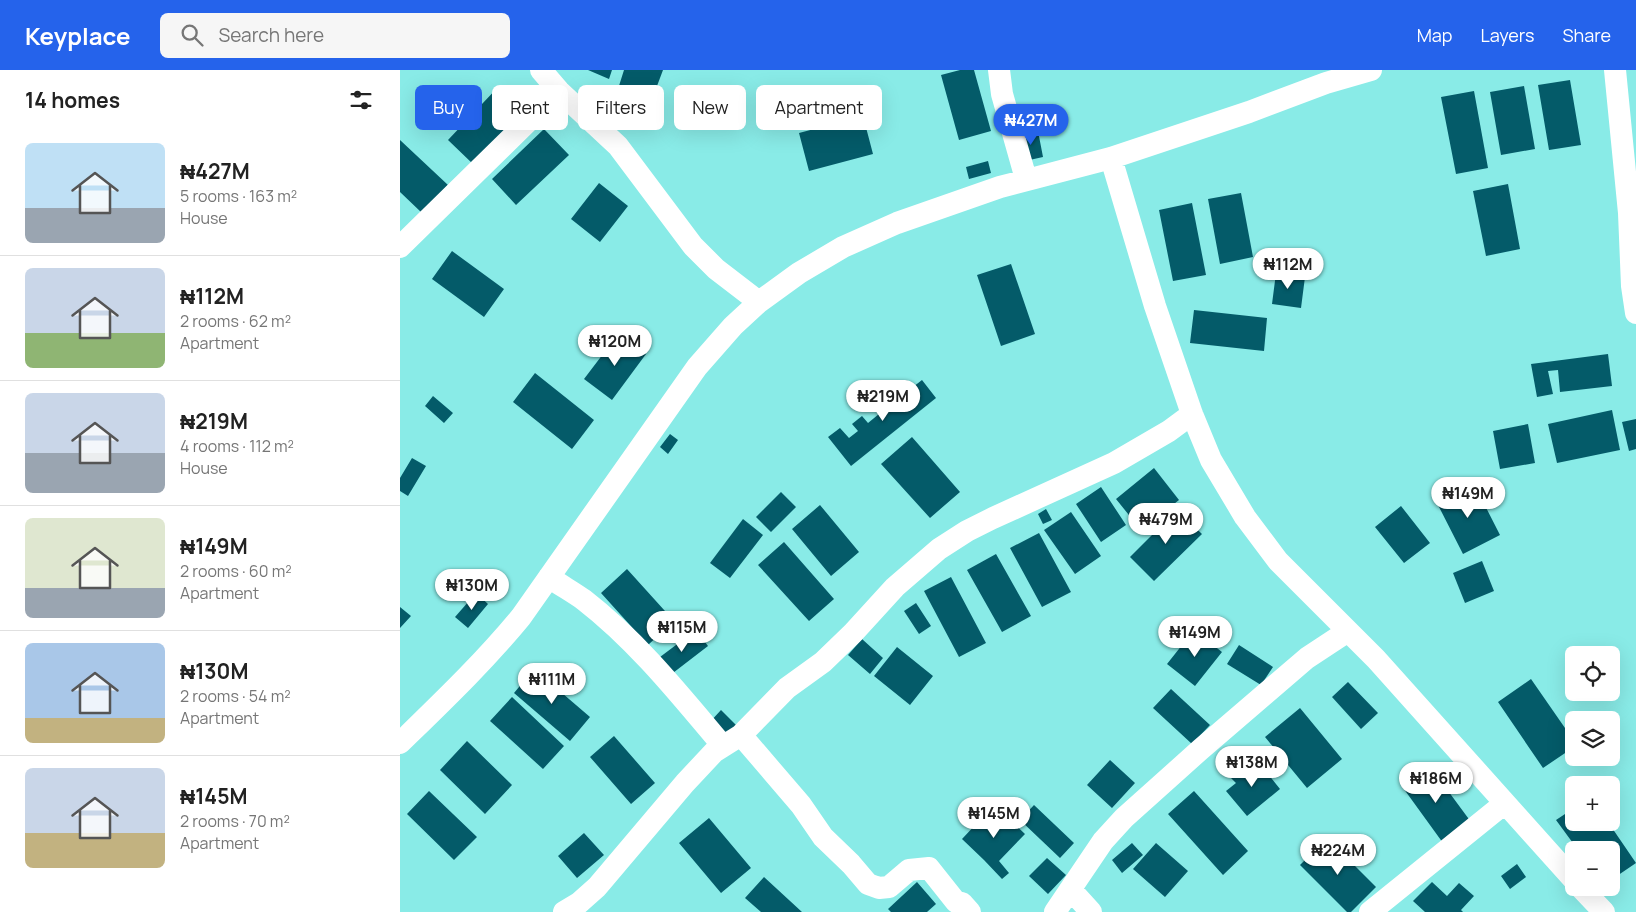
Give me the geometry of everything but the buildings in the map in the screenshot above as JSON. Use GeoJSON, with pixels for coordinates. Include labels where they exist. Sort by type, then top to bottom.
{"type":"FeatureCollection","features":[{"type":"Feature","properties":{"kind":"street"},"geometry":{"type":"LineString","coordinates":[[541,70],[554,85]]}},
{"type":"Feature","properties":{"kind":"street"},"geometry":{"type":"LineString","coordinates":[[999,70],[1002,94],[1026,179]]}},
{"type":"Feature","properties":{"kind":"street"},"geometry":{"type":"LineString","coordinates":[[400,743],[497,646],[549,577],[696,366],[732,326],[759,302],[799,273],[843,247],[897,223],[1026,179],[1111,158],[1371,70]]}},
{"type":"Feature","properties":{"kind":"street"},"geometry":{"type":"LineString","coordinates":[[1615,70],[1629,213],[1632,286],[1636,313]]}},
{"type":"Feature","properties":{"kind":"street"},"geometry":{"type":"LineString","coordinates":[[568,99],[618,146],[693,246],[716,269],[759,302]]}},
{"type":"Feature","properties":{"kind":"street"},"geometry":{"type":"LineString","coordinates":[[400,247],[519,130]]}},
{"type":"Feature","properties":{"kind":"street"},"geometry":{"type":"LineString","coordinates":[[1111,158],[1155,306],[1192,414],[1211,460],[1245,516],[1278,561],[1383,666],[1565,870]]}},
{"type":"Feature","properties":{"kind":"street"},"geometry":{"type":"LineString","coordinates":[[564,912],[579,903],[597,887],[700,766],[732,741],[787,688],[823,662],[853,633],[895,587],[939,549],[967,530],[1114,463],[1169,431],[1192,414]]}},
{"type":"Feature","properties":{"kind":"street"},"geometry":{"type":"LineString","coordinates":[[549,577],[584,601],[626,637],[666,679],[801,805],[823,837],[851,864],[868,884],[879,888],[889,887],[909,870],[929,868],[956,902],[962,903],[970,912]]}},
{"type":"Feature","properties":{"kind":"street"},"geometry":{"type":"LineString","coordinates":[[1055,912],[1103,841],[1124,818],[1307,658],[1348,631]]}},
{"type":"Feature","properties":{"kind":"street"},"geometry":{"type":"LineString","coordinates":[[1370,912],[1505,803]]}},
{"type":"Feature","properties":{"kind":"street"},"geometry":{"type":"LineString","coordinates":[[1071,890],[1091,912]]}},
{"type":"Feature","properties":{"kind":"street"},"geometry":{"type":"LineString","coordinates":[[1589,896],[1604,912]]}}]}
